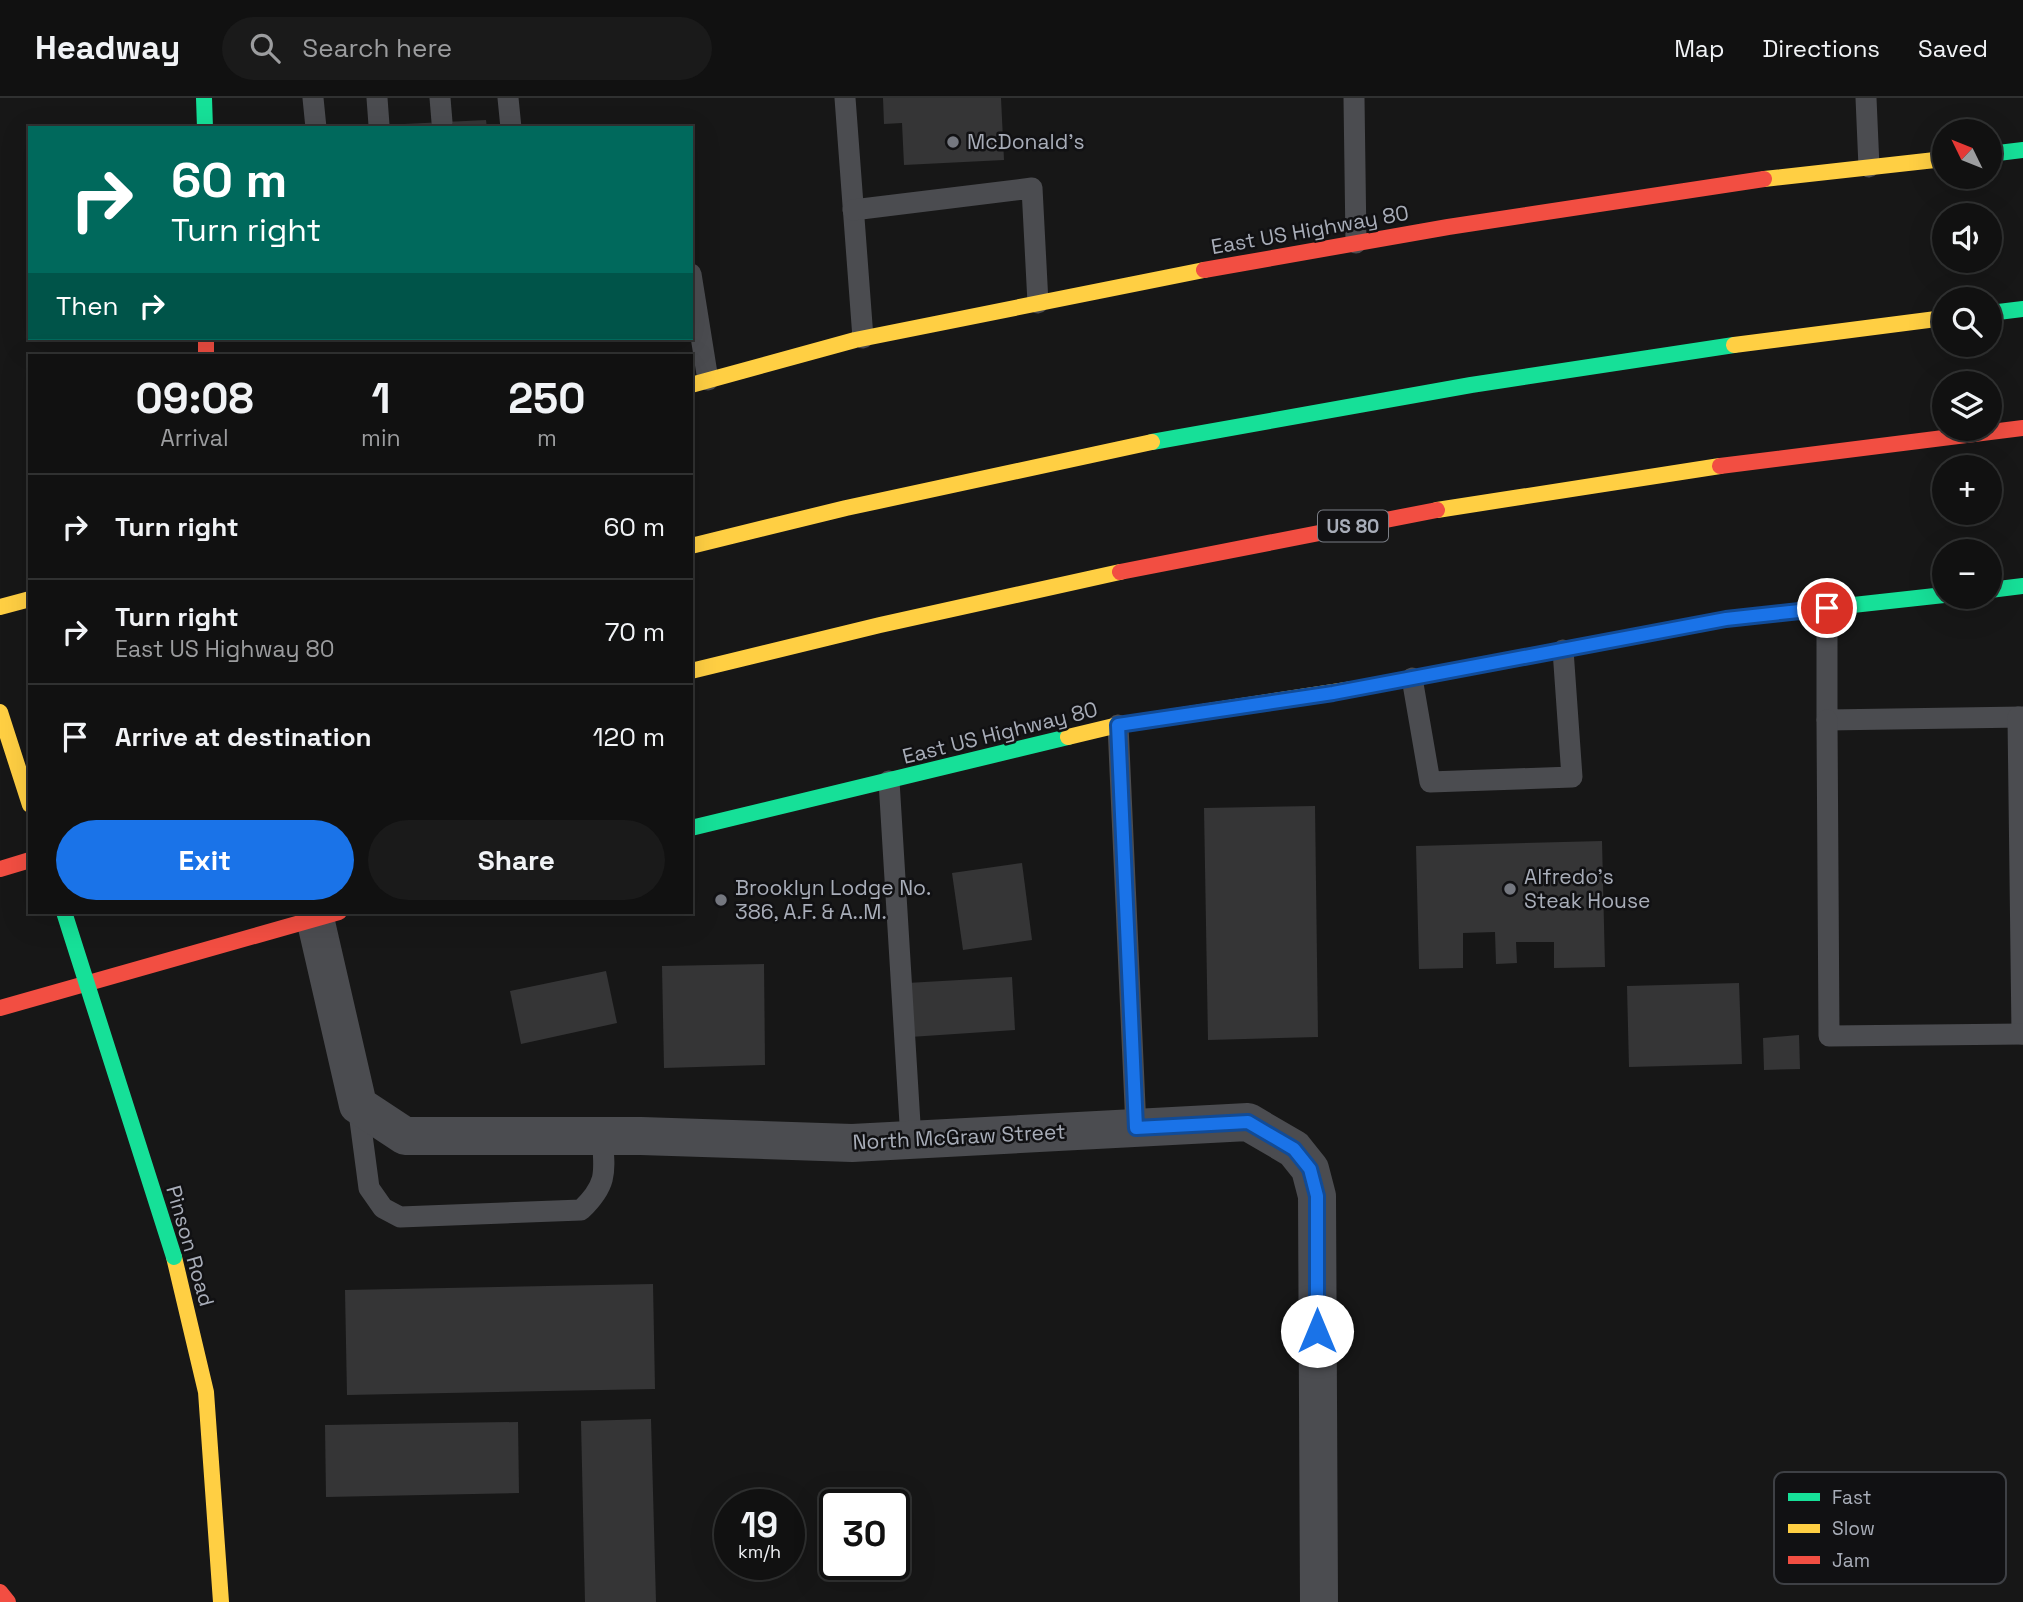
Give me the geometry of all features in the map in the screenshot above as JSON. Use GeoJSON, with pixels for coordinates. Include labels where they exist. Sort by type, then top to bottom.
{"type":"FeatureCollection","features":[{"type":"Feature","properties":{"kind":"main road"},"geometry":{"type":"LineString","coordinates":[[204,98],[205,126]]}},
{"type":"Feature","properties":{"kind":"main road"},"geometry":{"type":"LineString","coordinates":[[2002,153],[2023,150]]}},
{"type":"Feature","properties":{"kind":"main road","name":"East US Highway 80"},"geometry":{"type":"LineString","coordinates":[[700,383],[863,338],[1356,243],[1726,183],[1932,160]]}},
{"type":"Feature","properties":{"kind":"main road"},"geometry":{"type":"LineString","coordinates":[[2002,312],[2023,309]]}},
{"type":"Feature","properties":{"kind":"main road"},"geometry":{"type":"LineString","coordinates":[[693,546],[971,480],[1240,423],[1552,370],[1932,319]]}},
{"type":"Feature","properties":{"kind":"main road","name":"US 80"},"geometry":{"type":"LineString","coordinates":[[693,671],[951,608],[1194,557],[1449,508],[1683,470],[2023,428]]}},
{"type":"Feature","properties":{"kind":"main road"},"geometry":{"type":"LineString","coordinates":[[2002,589],[2023,586]]}},
{"type":"Feature","properties":{"kind":"main road","name":"East US Highway 80"},"geometry":{"type":"LineString","coordinates":[[693,828],[1118,725],[1333,693],[1726,619],[1932,596]]}},
{"type":"Feature","properties":{"kind":"main road"},"geometry":{"type":"LineString","coordinates":[[0,607],[28,599]]}},
{"type":"Feature","properties":{"kind":"main road"},"geometry":{"type":"LineString","coordinates":[[0,712],[28,799]]}},
{"type":"Feature","properties":{"kind":"main road"},"geometry":{"type":"LineString","coordinates":[[0,744],[20,738]]}},
{"type":"Feature","properties":{"kind":"main road"},"geometry":{"type":"LineString","coordinates":[[0,869],[28,861]]}},
{"type":"Feature","properties":{"kind":"main road","name":"Pinson Road"},"geometry":{"type":"LineString","coordinates":[[65,914],[174,1257],[206,1392],[221,1602]]}},
{"type":"Feature","properties":{"kind":"main road"},"geometry":{"type":"LineString","coordinates":[[0,1009],[327,915]]}},
{"type":"Feature","properties":{"kind":"main road"},"geometry":{"type":"LineString","coordinates":[[0,1592],[8,1602]]}},
{"type":"Feature","properties":{"kind":"street"},"geometry":{"type":"LineString","coordinates":[[327,915],[358,1105]]}},
{"type":"Feature","properties":{"kind":"street","name":"North McGraw Street"},"geometry":{"type":"LineString","coordinates":[[358,1105],[405,1136],[603,1136],[852,1143],[1248,1122],[1294,1149],[1310,1169],[1317,1196],[1319,1602]]}},
{"type":"Feature","properties":{"kind":"lane"},"geometry":{"type":"LineString","coordinates":[[313,98],[316,126]]}},
{"type":"Feature","properties":{"kind":"lane"},"geometry":{"type":"LineString","coordinates":[[377,98],[379,125]]}},
{"type":"Feature","properties":{"kind":"lane"},"geometry":{"type":"LineString","coordinates":[[440,98],[442,122]]}},
{"type":"Feature","properties":{"kind":"lane"},"geometry":{"type":"LineString","coordinates":[[508,98],[511,126]]}},
{"type":"Feature","properties":{"kind":"lane"},"geometry":{"type":"LineString","coordinates":[[845,98],[863,338]]}},
{"type":"Feature","properties":{"kind":"lane"},"geometry":{"type":"LineString","coordinates":[[1341,98],[1355,98],[1356,243]]}},
{"type":"Feature","properties":{"kind":"lane"},"geometry":{"type":"LineString","coordinates":[[1866,98],[1869,167]]}},
{"type":"Feature","properties":{"kind":"lane"},"geometry":{"type":"LineString","coordinates":[[853,210],[1032,188],[1038,303]]}},
{"type":"Feature","properties":{"kind":"lane"},"geometry":{"type":"LineString","coordinates":[[693,298],[700,383]]}},
{"type":"Feature","properties":{"kind":"lane"},"geometry":{"type":"LineString","coordinates":[[1827,608],[1827,720],[1829,1036],[2022,1034],[2020,717],[1827,720]]}},
{"type":"Feature","properties":{"kind":"lane"},"geometry":{"type":"LineString","coordinates":[[1412,678],[1430,782],[1572,777],[1563,650]]}},
{"type":"Feature","properties":{"kind":"lane"},"geometry":{"type":"LineString","coordinates":[[1118,725],[1136,1128]]}},
{"type":"Feature","properties":{"kind":"lane"},"geometry":{"type":"LineString","coordinates":[[889,782],[911,1140]]}},
{"type":"Feature","properties":{"kind":"lane"},"geometry":{"type":"LineString","coordinates":[[358,1105],[369,1188],[383,1208],[400,1217],[581,1210],[597,1194],[605,1168],[603,1136]]}},
{"type":"Feature","properties":{"kind":"building","name":"McDonald's"},"geometry":{"type":"Polygon","coordinates":[[[883,98],[1001,98],[1004,160],[904,165],[902,123],[884,124],[883,98]]]}},
{"type":"Feature","properties":{"kind":"building"},"geometry":{"type":"Polygon","coordinates":[[[486,120],[487,126],[363,126],[486,120]]]}},
{"type":"Feature","properties":{"kind":"building"},"geometry":{"type":"Polygon","coordinates":[[[1315,806],[1318,1037],[1208,1040],[1204,808],[1315,806]]]}},
{"type":"Feature","properties":{"kind":"building","name":"Alfredo's Steak House"},"geometry":{"type":"Polygon","coordinates":[[[1602,841],[1605,967],[1554,968],[1554,942],[1516,942],[1517,963],[1496,964],[1495,932],[1463,933],[1463,968],[1419,969],[1416,846],[1602,841]]]}},
{"type":"Feature","properties":{"kind":"building"},"geometry":{"type":"Polygon","coordinates":[[[1022,863],[1032,940],[963,950],[952,873],[1022,863]]]}},
{"type":"Feature","properties":{"kind":"building"},"geometry":{"type":"Polygon","coordinates":[[[764,964],[765,1065],[664,1068],[662,966],[764,964]]]}},
{"type":"Feature","properties":{"kind":"building"},"geometry":{"type":"Polygon","coordinates":[[[606,971],[617,1023],[521,1044],[510,991],[606,971]]]}},
{"type":"Feature","properties":{"kind":"building"},"geometry":{"type":"Polygon","coordinates":[[[1012,977],[1015,1030],[910,1037],[907,983],[1012,977]]]}},
{"type":"Feature","properties":{"kind":"building"},"geometry":{"type":"Polygon","coordinates":[[[1739,983],[1742,1064],[1629,1067],[1627,986],[1739,983]]]}},
{"type":"Feature","properties":{"kind":"building"},"geometry":{"type":"Polygon","coordinates":[[[1799,1035],[1800,1069],[1764,1070],[1763,1038],[1799,1035]]]}},
{"type":"Feature","properties":{"kind":"building"},"geometry":{"type":"Polygon","coordinates":[[[653,1284],[655,1389],[347,1395],[345,1290],[653,1284]]]}},
{"type":"Feature","properties":{"kind":"building"},"geometry":{"type":"Polygon","coordinates":[[[651,1419],[656,1602],[585,1602],[581,1421],[651,1419]]]}},
{"type":"Feature","properties":{"kind":"building"},"geometry":{"type":"Polygon","coordinates":[[[518,1422],[519,1493],[326,1497],[325,1425],[518,1422]]]}},
{"type":"Feature","properties":{"kind":"traffic: fast"},"geometry":{"type":"LineString","coordinates":[[204,98],[205,126]]}},
{"type":"Feature","properties":{"kind":"traffic: fast"},"geometry":{"type":"LineString","coordinates":[[2002,153],[2023,150]]}},
{"type":"Feature","properties":{"kind":"traffic: fast"},"geometry":{"type":"LineString","coordinates":[[2002,312],[2023,309]]}},
{"type":"Feature","properties":{"kind":"traffic: fast"},"geometry":{"type":"LineString","coordinates":[[1152,442],[1471,385],[1734,345]]}},
{"type":"Feature","properties":{"kind":"traffic: fast"},"geometry":{"type":"LineString","coordinates":[[2002,589],[2023,586]]}},
{"type":"Feature","properties":{"kind":"traffic: fast"},"geometry":{"type":"LineString","coordinates":[[1353,689],[1726,619],[1932,596]]}},
{"type":"Feature","properties":{"kind":"traffic: fast"},"geometry":{"type":"LineString","coordinates":[[693,828],[1068,737]]}},
{"type":"Feature","properties":{"kind":"traffic: fast"},"geometry":{"type":"LineString","coordinates":[[65,914],[174,1257]]}},
{"type":"Feature","properties":{"kind":"traffic: slow"},"geometry":{"type":"LineString","coordinates":[[1764,179],[1932,160]]}},
{"type":"Feature","properties":{"kind":"traffic: slow"},"geometry":{"type":"LineString","coordinates":[[693,384],[855,340],[1204,270]]}},
{"type":"Feature","properties":{"kind":"traffic: slow"},"geometry":{"type":"LineString","coordinates":[[1734,345],[1932,320]]}},
{"type":"Feature","properties":{"kind":"traffic: slow"},"geometry":{"type":"LineString","coordinates":[[693,546],[846,508],[1152,442]]}},
{"type":"Feature","properties":{"kind":"traffic: slow"},"geometry":{"type":"LineString","coordinates":[[1437,510],[1720,466]]}},
{"type":"Feature","properties":{"kind":"traffic: slow"},"geometry":{"type":"LineString","coordinates":[[693,671],[880,625],[1120,572]]}},
{"type":"Feature","properties":{"kind":"traffic: slow"},"geometry":{"type":"LineString","coordinates":[[0,607],[28,600]]}},
{"type":"Feature","properties":{"kind":"traffic: slow"},"geometry":{"type":"LineString","coordinates":[[1068,737],[1118,725],[1353,689]]}},
{"type":"Feature","properties":{"kind":"traffic: slow"},"geometry":{"type":"LineString","coordinates":[[0,712],[28,799]]}},
{"type":"Feature","properties":{"kind":"traffic: slow"},"geometry":{"type":"LineString","coordinates":[[174,1257],[206,1392],[221,1602]]}},
{"type":"Feature","properties":{"kind":"traffic: jam"},"geometry":{"type":"LineString","coordinates":[[1204,270],[1448,227],[1764,179]]}},
{"type":"Feature","properties":{"kind":"traffic: jam"},"geometry":{"type":"LineString","coordinates":[[206,340],[206,354]]}},
{"type":"Feature","properties":{"kind":"traffic: jam"},"geometry":{"type":"LineString","coordinates":[[1720,466],[2023,428]]}},
{"type":"Feature","properties":{"kind":"traffic: jam"},"geometry":{"type":"LineString","coordinates":[[1120,572],[1437,510]]}},
{"type":"Feature","properties":{"kind":"traffic: jam"},"geometry":{"type":"LineString","coordinates":[[0,869],[28,861]]}},
{"type":"Feature","properties":{"kind":"traffic: jam"},"geometry":{"type":"LineString","coordinates":[[0,1008],[332,914]]}},
{"type":"Feature","properties":{"kind":"traffic: jam"},"geometry":{"type":"LineString","coordinates":[[0,1592],[8,1602]]}},
{"type":"Feature","properties":{"kind":"place","name":"McDonald's"},"geometry":{"type":"Point","coordinates":[953,142]}},
{"type":"Feature","properties":{"kind":"place","name":"Alfredo's Steak House"},"geometry":{"type":"Point","coordinates":[1510,889]}},
{"type":"Feature","properties":{"kind":"place","name":"Brooklyn Lodge No. 386, A.F. & A..M."},"geometry":{"type":"Point","coordinates":[721,900]}},
{"type":"Feature","properties":{"kind":"route"},"geometry":{"type":"LineString","coordinates":[[1317,1331],[1317,1196],[1310,1169],[1294,1149],[1248,1122],[1136,1128],[1118,725],[1333,693],[1726,619],[1827,608]]}}]}
